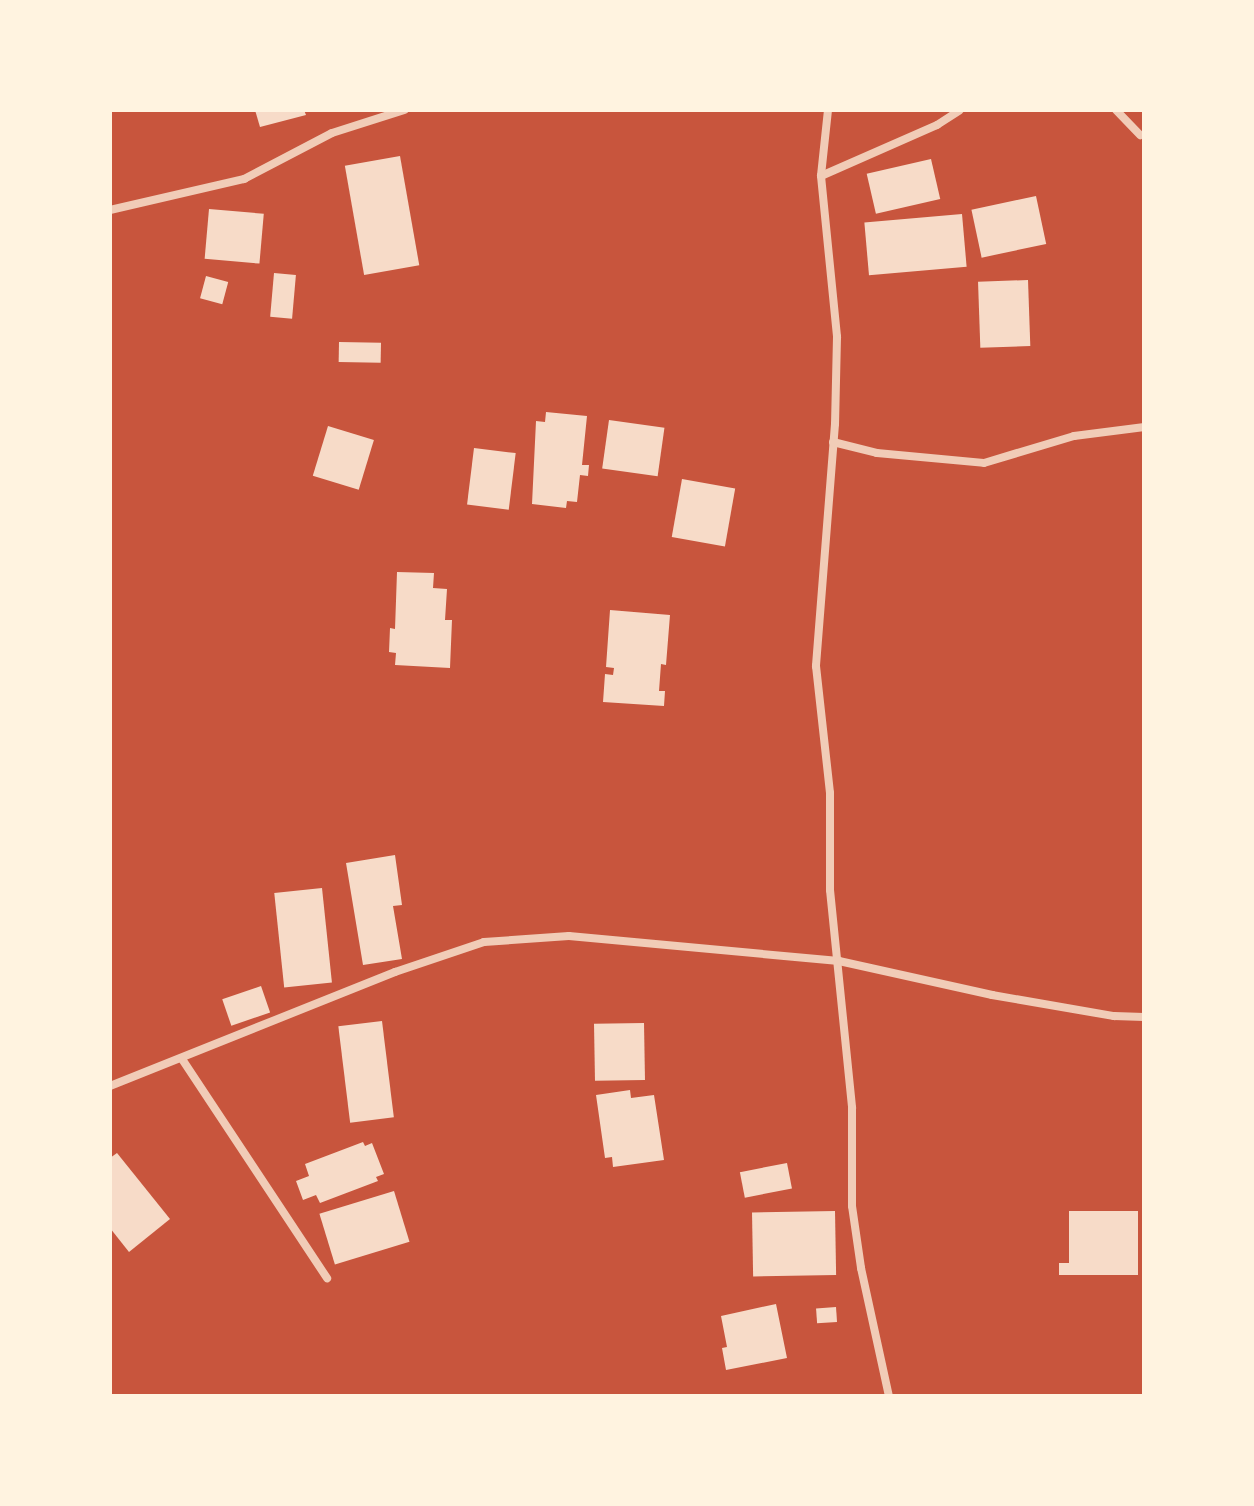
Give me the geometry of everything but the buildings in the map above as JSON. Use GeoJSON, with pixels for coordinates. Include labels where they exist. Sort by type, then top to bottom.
{"type":"FeatureCollection","features":[{"type":"Feature","properties":{"kind":"street"},"geometry":{"type":"LineString","coordinates":[[110,210],[244,179],[332,133],[404,110]]}},
{"type":"Feature","properties":{"kind":"street"},"geometry":{"type":"LineString","coordinates":[[828,110],[821,176],[837,337],[833,442],[816,666],[830,793],[830,890],[852,1108],[852,1206],[861,1268],[889,1396]]}},
{"type":"Feature","properties":{"kind":"street"},"geometry":{"type":"LineString","coordinates":[[821,176],[937,125],[960,110]]}},
{"type":"Feature","properties":{"kind":"street"},"geometry":{"type":"LineString","coordinates":[[1116,110],[1140,135]]}},
{"type":"Feature","properties":{"kind":"street"},"geometry":{"type":"LineString","coordinates":[[833,442],[877,453],[984,463],[1074,436],[1144,427]]}},
{"type":"Feature","properties":{"kind":"street"},"geometry":{"type":"LineString","coordinates":[[110,1086],[395,972],[484,942],[569,936],[839,961],[992,995],[1114,1016],[1144,1017]]}},
{"type":"Feature","properties":{"kind":"street"},"geometry":{"type":"LineString","coordinates":[[182,1059],[327,1278]]}}]}
